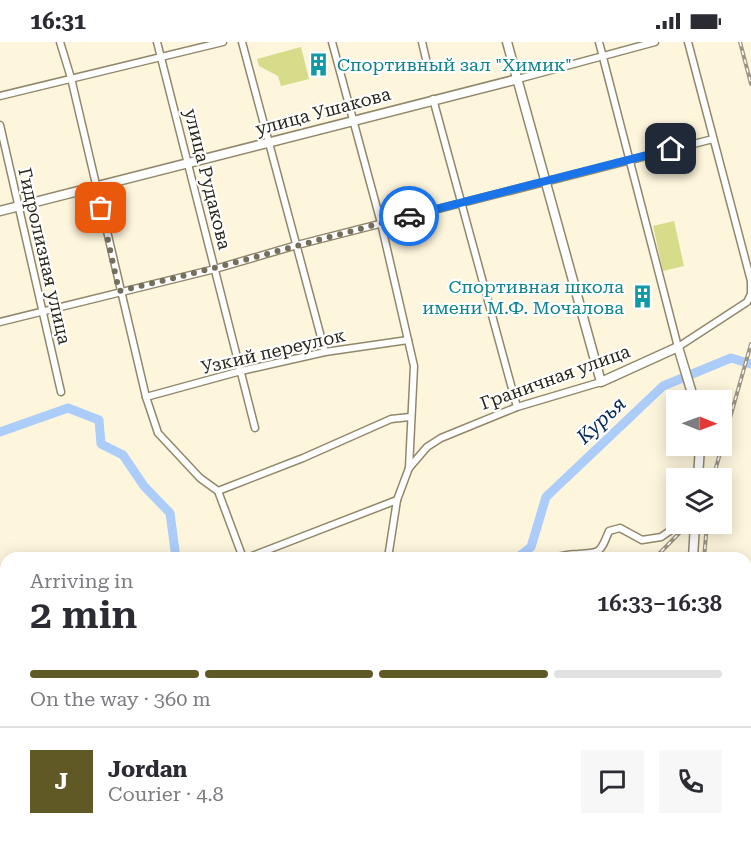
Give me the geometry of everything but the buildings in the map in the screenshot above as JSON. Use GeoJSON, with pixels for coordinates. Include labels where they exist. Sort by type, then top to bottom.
{"type":"FeatureCollection","features":[{"type":"Feature","properties":{"kind":"street"},"geometry":{"type":"LineString","coordinates":[[60,42],[71,78],[119,291],[146,397],[158,433],[200,478],[218,491],[243,552]]}},
{"type":"Feature","properties":{"kind":"street","name":"улица Рудакова"},"geometry":{"type":"LineString","coordinates":[[158,42],[255,428]]}},
{"type":"Feature","properties":{"kind":"street"},"geometry":{"type":"LineString","coordinates":[[0,96],[223,42]]}},
{"type":"Feature","properties":{"kind":"street"},"geometry":{"type":"LineString","coordinates":[[242,42],[325,352]]}},
{"type":"Feature","properties":{"kind":"street"},"geometry":{"type":"LineString","coordinates":[[333,42],[381,223],[414,375],[409,468],[397,500],[389,552]]}},
{"type":"Feature","properties":{"kind":"street"},"geometry":{"type":"LineString","coordinates":[[422,42],[426,58]]}},
{"type":"Feature","properties":{"kind":"street"},"geometry":{"type":"LineString","coordinates":[[507,42],[601,382]]}},
{"type":"Feature","properties":{"kind":"street"},"geometry":{"type":"LineString","coordinates":[[599,42],[690,390]]}},
{"type":"Feature","properties":{"kind":"street","name":"улица Ушакова"},"geometry":{"type":"LineString","coordinates":[[0,211],[655,42]]}},
{"type":"Feature","properties":{"kind":"street"},"geometry":{"type":"LineString","coordinates":[[0,322],[215,269],[381,223],[713,139],[688,42]]}},
{"type":"Feature","properties":{"kind":"street"},"geometry":{"type":"LineString","coordinates":[[433,99],[517,407]]}},
{"type":"Feature","properties":{"kind":"street","name":"Гидролизная улица"},"geometry":{"type":"LineString","coordinates":[[0,125],[61,392]]}},
{"type":"Feature","properties":{"kind":"street","name":"Граничная улица"},"geometry":{"type":"LineString","coordinates":[[409,468],[433,442],[517,407],[601,382],[678,347],[747,302],[751,294],[751,281],[713,139]]}},
{"type":"Feature","properties":{"kind":"street","name":"Узкий переулок"},"geometry":{"type":"LineString","coordinates":[[146,397],[241,371],[325,352],[408,340]]}},
{"type":"Feature","properties":{"kind":"street"},"geometry":{"type":"LineString","coordinates":[[218,491],[303,458],[391,419],[410,417]]}},
{"type":"Feature","properties":{"kind":"street"},"geometry":{"type":"LineString","coordinates":[[261,552],[397,500]]}},
{"type":"Feature","properties":{"kind":"street"},"geometry":{"type":"LineString","coordinates":[[596,552],[602,548],[609,531],[620,528],[642,540],[660,537],[666,533]]}},
{"type":"Feature","properties":{"kind":"street"},"geometry":{"type":"LineString","coordinates":[[693,552],[694,534]]}},
{"type":"Feature","properties":{"kind":"green space"},"geometry":{"type":"Polygon","coordinates":[[[301,47],[309,79],[281,86],[278,76],[259,66],[257,59],[301,47]]]}},
{"type":"Feature","properties":{"kind":"green space"},"geometry":{"type":"Polygon","coordinates":[[[674,221],[684,266],[663,271],[653,226],[674,221]]]}},
{"type":"Feature","properties":{"kind":"waterway","name":"Курья"},"geometry":{"type":"LineString","coordinates":[[525,552],[531,547],[546,497],[663,386],[731,358],[751,364]]}},
{"type":"Feature","properties":{"kind":"waterway","name":"Курья"},"geometry":{"type":"LineString","coordinates":[[0,432],[68,408],[99,420],[101,444],[123,455],[144,486],[170,513],[175,552]]}},
{"type":"Feature","properties":{"kind":"railway"},"geometry":{"type":"LineString","coordinates":[[740,42],[751,84]]}},
{"type":"Feature","properties":{"kind":"railway"},"geometry":{"type":"LineString","coordinates":[[716,468],[751,344]]}},
{"type":"Feature","properties":{"kind":"railway"},"geometry":{"type":"LineString","coordinates":[[661,552],[678,534]]}},
{"type":"Feature","properties":{"kind":"railway"},"geometry":{"type":"LineString","coordinates":[[705,552],[706,534]]}},
{"type":"Feature","properties":{"kind":"way so far"},"geometry":{"type":"LineString","coordinates":[[101,208],[119,291],[215,269],[409,216]]}},
{"type":"Feature","properties":{"kind":"place","name":"Спортивный зал \"Химик\""},"geometry":{"type":"Point","coordinates":[319,64]}},
{"type":"Feature","properties":{"kind":"place","name":"Спортивная школа имени М.Ф. Мочалова"},"geometry":{"type":"Point","coordinates":[642,296]}},
{"type":"Feature","properties":{"kind":"route"},"geometry":{"type":"LineString","coordinates":[[409,216],[671,149]]}}]}
